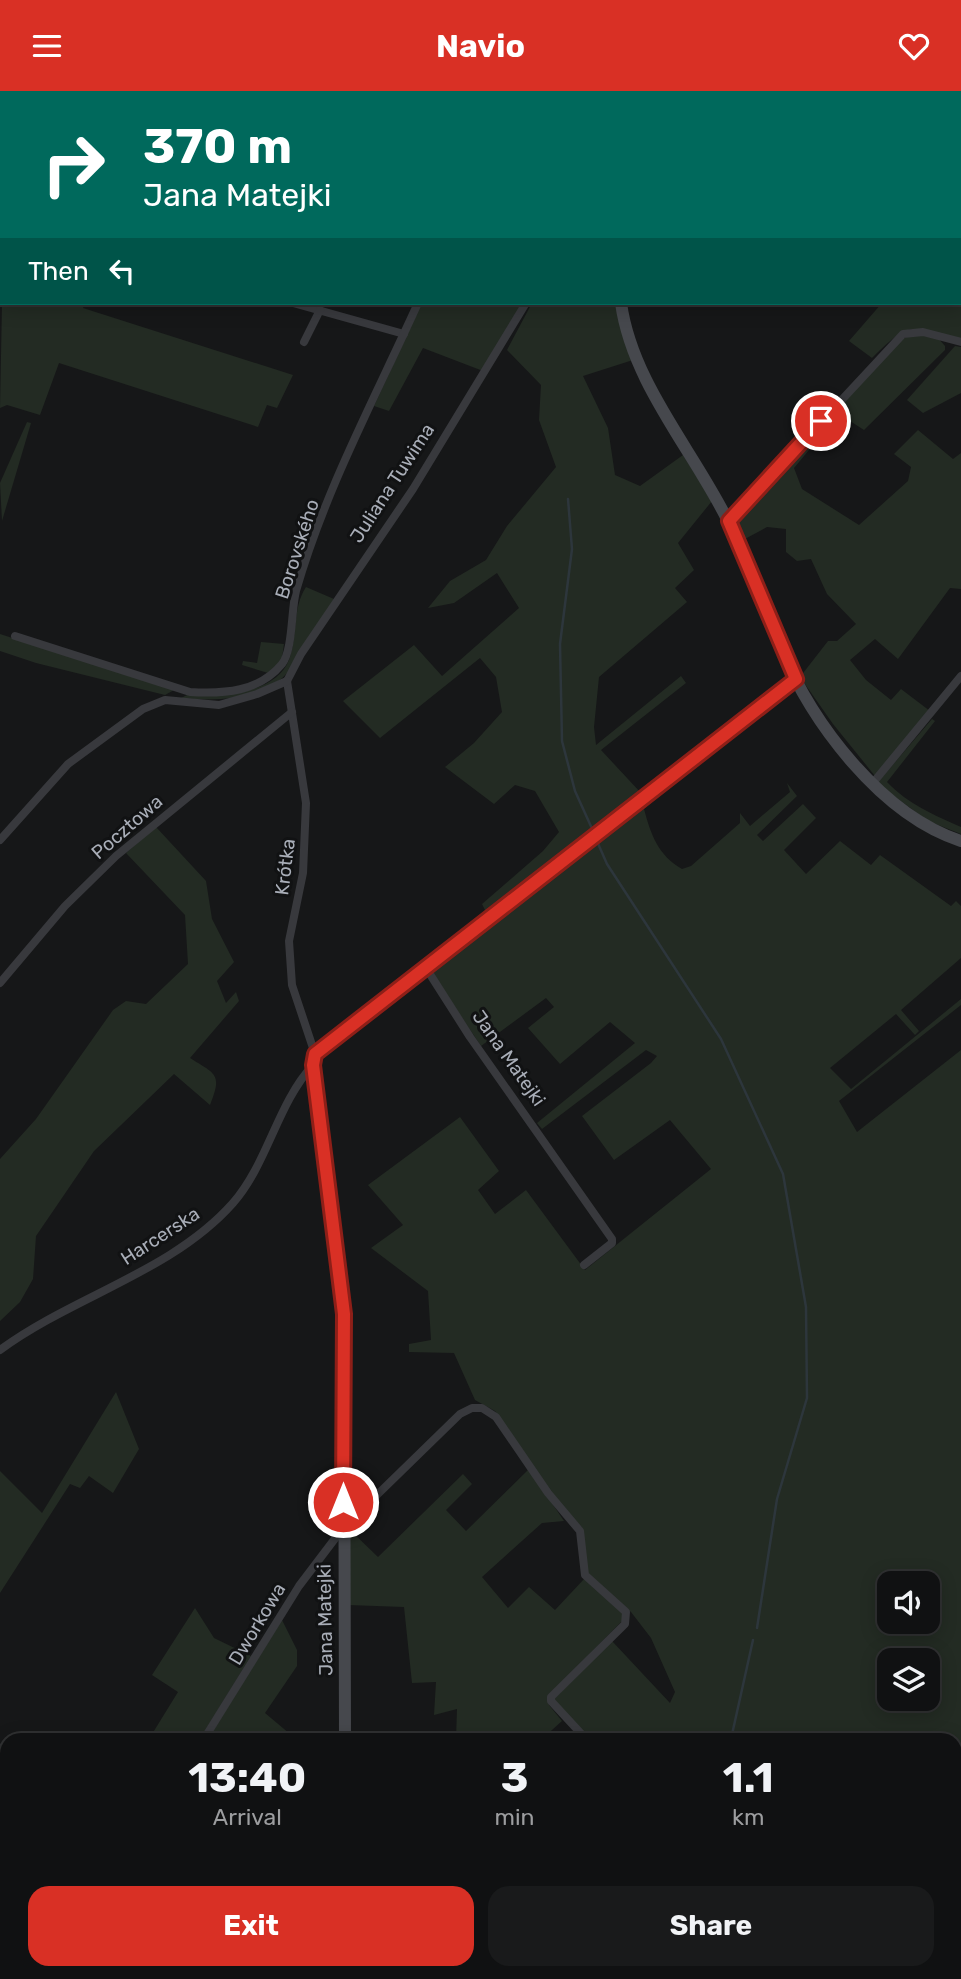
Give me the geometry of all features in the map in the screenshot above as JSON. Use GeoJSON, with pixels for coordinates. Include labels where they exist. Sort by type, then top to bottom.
{"type":"FeatureCollection","features":[{"type":"Feature","properties":{"kind":"street"},"geometry":{"type":"LineString","coordinates":[[301,305],[404,334]]}},
{"type":"Feature","properties":{"kind":"street","name":"Borovského"},"geometry":{"type":"LineString","coordinates":[[15,636],[190,692],[216,694],[241,691],[277,670],[285,660],[296,593],[344,458],[417,305]]}},
{"type":"Feature","properties":{"kind":"street","name":"Juliana Tuwima"},"geometry":{"type":"LineString","coordinates":[[287,681],[301,654],[413,489],[525,305]]}},
{"type":"Feature","properties":{"kind":"street"},"geometry":{"type":"LineString","coordinates":[[621,305],[627,334],[642,369],[729,521],[796,679],[845,752],[872,784],[907,814],[961,841]]}},
{"type":"Feature","properties":{"kind":"street"},"geometry":{"type":"LineString","coordinates":[[304,342],[320,310]]}},
{"type":"Feature","properties":{"kind":"street"},"geometry":{"type":"LineString","coordinates":[[729,521],[903,334],[923,331],[961,342]]}},
{"type":"Feature","properties":{"kind":"street"},"geometry":{"type":"LineString","coordinates":[[872,784],[961,676]]}},
{"type":"Feature","properties":{"kind":"street"},"geometry":{"type":"LineString","coordinates":[[314,1060],[426,968],[796,679]]}},
{"type":"Feature","properties":{"kind":"street"},"geometry":{"type":"LineString","coordinates":[[0,840],[68,764],[143,709],[165,701],[219,705],[257,694],[287,681]]}},
{"type":"Feature","properties":{"kind":"street","name":"Krótka"},"geometry":{"type":"LineString","coordinates":[[287,681],[306,803],[303,873],[290,952],[292,985],[314,1060]]}},
{"type":"Feature","properties":{"kind":"street","name":"Pocztowa"},"geometry":{"type":"LineString","coordinates":[[0,983],[65,906],[116,856],[292,712]]}},
{"type":"Feature","properties":{"kind":"street","name":"Jana Matejki"},"geometry":{"type":"LineString","coordinates":[[426,968],[470,1037],[612,1239],[612,1243],[584,1265]]}},
{"type":"Feature","properties":{"kind":"street","name":"Jana Matejki"},"geometry":{"type":"LineString","coordinates":[[314,1060],[344,1314],[345,1733]]}},
{"type":"Feature","properties":{"kind":"street","name":"Harcerska"},"geometry":{"type":"LineString","coordinates":[[0,1350],[43,1321],[163,1258],[222,1214],[244,1186],[314,1060]]}},
{"type":"Feature","properties":{"kind":"street","name":"Dworkowa"},"geometry":{"type":"LineString","coordinates":[[208,1733],[299,1585],[343,1528],[460,1414],[471,1408],[482,1408],[496,1417],[548,1493],[580,1531],[586,1575],[626,1612],[625,1624],[551,1696],[551,1701],[580,1733]]}},
{"type":"Feature","properties":{"kind":"shaded area"},"geometry":{"type":"Polygon","coordinates":[[[2,305],[84,305],[83,308],[293,375],[277,408],[267,405],[258,427],[59,363],[40,415],[7,405],[0,408],[2,305]]]}},
{"type":"Feature","properties":{"kind":"shaded area"},"geometry":{"type":"Polygon","coordinates":[[[421,305],[521,307],[483,371],[423,348],[389,411],[374,406],[421,305]]]}},
{"type":"Feature","properties":{"kind":"shaded area"},"geometry":{"type":"Polygon","coordinates":[[[531,305],[618,305],[633,360],[583,376],[608,428],[615,475],[640,486],[683,455],[712,501],[678,543],[694,570],[675,588],[687,602],[599,677],[594,727],[596,745],[681,676],[686,683],[601,750],[641,793],[487,914],[482,904],[543,851],[559,832],[535,791],[515,785],[494,804],[445,767],[474,743],[502,712],[496,677],[480,658],[380,738],[343,701],[414,645],[442,676],[519,608],[497,573],[454,603],[428,608],[450,581],[486,560],[507,526],[556,467],[539,420],[541,385],[507,350],[531,305]]]}},
{"type":"Feature","properties":{"kind":"shaded area"},"geometry":{"type":"Polygon","coordinates":[[[880,305],[961,305],[961,340],[913,329],[897,336],[872,358],[849,341],[880,305]]]}},
{"type":"Feature","properties":{"kind":"shaded area"},"geometry":{"type":"Polygon","coordinates":[[[913,333],[938,338],[945,350],[864,430],[839,414],[794,468],[802,489],[859,525],[908,481],[911,467],[894,454],[918,430],[953,459],[961,453],[961,589],[950,588],[898,659],[875,639],[850,660],[866,680],[891,700],[901,689],[930,711],[875,776],[800,677],[828,641],[837,641],[856,624],[827,594],[811,559],[797,561],[786,552],[786,529],[767,527],[743,540],[734,521],[901,340],[913,333]]]}},
{"type":"Feature","properties":{"kind":"shaded area"},"geometry":{"type":"Polygon","coordinates":[[[955,346],[961,347],[961,393],[923,413],[907,400],[955,346]]]}},
{"type":"Feature","properties":{"kind":"shaded area"},"geometry":{"type":"Polygon","coordinates":[[[27,422],[31,423],[2,521],[0,483],[27,422]]]}},
{"type":"Feature","properties":{"kind":"shaded area"},"geometry":{"type":"Polygon","coordinates":[[[306,587],[334,599],[301,654],[280,680],[245,696],[219,699],[181,698],[187,695],[214,696],[245,691],[272,680],[289,660],[299,604],[306,587]]]}},
{"type":"Feature","properties":{"kind":"shaded area"},"geometry":{"type":"Polygon","coordinates":[[[0,634],[174,690],[165,695],[36,663],[0,651],[0,634]]]}},
{"type":"Feature","properties":{"kind":"shaded area"},"geometry":{"type":"Polygon","coordinates":[[[261,642],[284,644],[281,665],[268,673],[242,665],[243,661],[257,663],[261,642]]]}},
{"type":"Feature","properties":{"kind":"shaded area"},"geometry":{"type":"Polygon","coordinates":[[[932,719],[935,721],[887,782],[913,803],[961,827],[961,834],[928,821],[879,785],[879,781],[932,719]]]}},
{"type":"Feature","properties":{"kind":"shaded area"},"geometry":{"type":"Polygon","coordinates":[[[701,759],[644,809],[661,851],[682,869],[691,866],[740,823],[740,813],[750,826],[790,792],[787,783],[797,796],[757,835],[763,841],[803,804],[816,818],[784,850],[806,874],[840,841],[871,865],[880,855],[951,906],[956,901],[961,906],[961,958],[901,1010],[919,1031],[915,1035],[896,1014],[830,1068],[851,1089],[961,999],[961,1005],[839,1101],[857,1132],[961,1050],[961,1733],[584,1733],[553,1700],[612,1641],[670,1703],[675,1692],[651,1638],[631,1612],[588,1573],[582,1528],[551,1492],[495,1411],[475,1400],[454,1353],[409,1352],[409,1344],[431,1340],[428,1291],[371,1248],[403,1225],[368,1185],[460,1117],[499,1171],[478,1190],[495,1214],[526,1190],[585,1270],[711,1169],[670,1120],[614,1160],[582,1116],[651,1063],[657,1056],[646,1050],[542,1129],[537,1123],[635,1043],[610,1022],[560,1064],[528,1028],[554,1007],[546,998],[481,1046],[433,975],[433,969],[629,819],[628,815],[701,759]]]}},
{"type":"Feature","properties":{"kind":"shaded area"},"geometry":{"type":"Polygon","coordinates":[[[156,827],[206,881],[212,919],[234,962],[217,981],[226,1003],[236,992],[239,1001],[190,1058],[215,1076],[214,1095],[210,1105],[174,1074],[94,1151],[36,1236],[33,1279],[20,1302],[0,1321],[0,1159],[36,1119],[113,1010],[126,1001],[146,1004],[188,964],[185,915],[126,853],[156,827]]]}},
{"type":"Feature","properties":{"kind":"shaded area"},"geometry":{"type":"Polygon","coordinates":[[[116,1392],[139,1449],[113,1493],[89,1476],[80,1488],[70,1484],[0,1593],[0,1471],[42,1513],[116,1392]]]}},
{"type":"Feature","properties":{"kind":"shaded area"},"geometry":{"type":"Polygon","coordinates":[[[529,1469],[564,1521],[542,1523],[482,1577],[508,1608],[529,1587],[555,1610],[585,1578],[621,1610],[625,1618],[548,1696],[549,1705],[562,1721],[549,1733],[456,1733],[457,1709],[434,1715],[436,1682],[412,1683],[404,1607],[348,1605],[348,1528],[378,1557],[463,1474],[472,1484],[446,1510],[466,1531],[529,1469]]]}},
{"type":"Feature","properties":{"kind":"shaded area"},"geometry":{"type":"Polygon","coordinates":[[[195,1608],[214,1638],[251,1656],[204,1733],[153,1733],[178,1692],[152,1675],[195,1608]]]}},
{"type":"Feature","properties":{"kind":"shaded area"},"geometry":{"type":"Polygon","coordinates":[[[282,1620],[297,1650],[297,1666],[265,1713],[289,1733],[212,1733],[282,1620]]]}},
{"type":"Feature","properties":{"kind":"waterway"},"geometry":{"type":"LineString","coordinates":[[568,499],[572,549],[560,644],[562,741],[575,791],[594,833]]}},
{"type":"Feature","properties":{"kind":"waterway"},"geometry":{"type":"LineString","coordinates":[[596,839],[607,864],[721,1039],[783,1174],[806,1307],[807,1398],[777,1499],[757,1628]]}},
{"type":"Feature","properties":{"kind":"waterway"},"geometry":{"type":"LineString","coordinates":[[732,1733],[753,1640]]}},
{"type":"Feature","properties":{"kind":"route"},"geometry":{"type":"LineString","coordinates":[[343,1502],[344,1314],[313,1065],[315,1054],[796,679],[781,650],[729,521],[821,421]]}}]}
